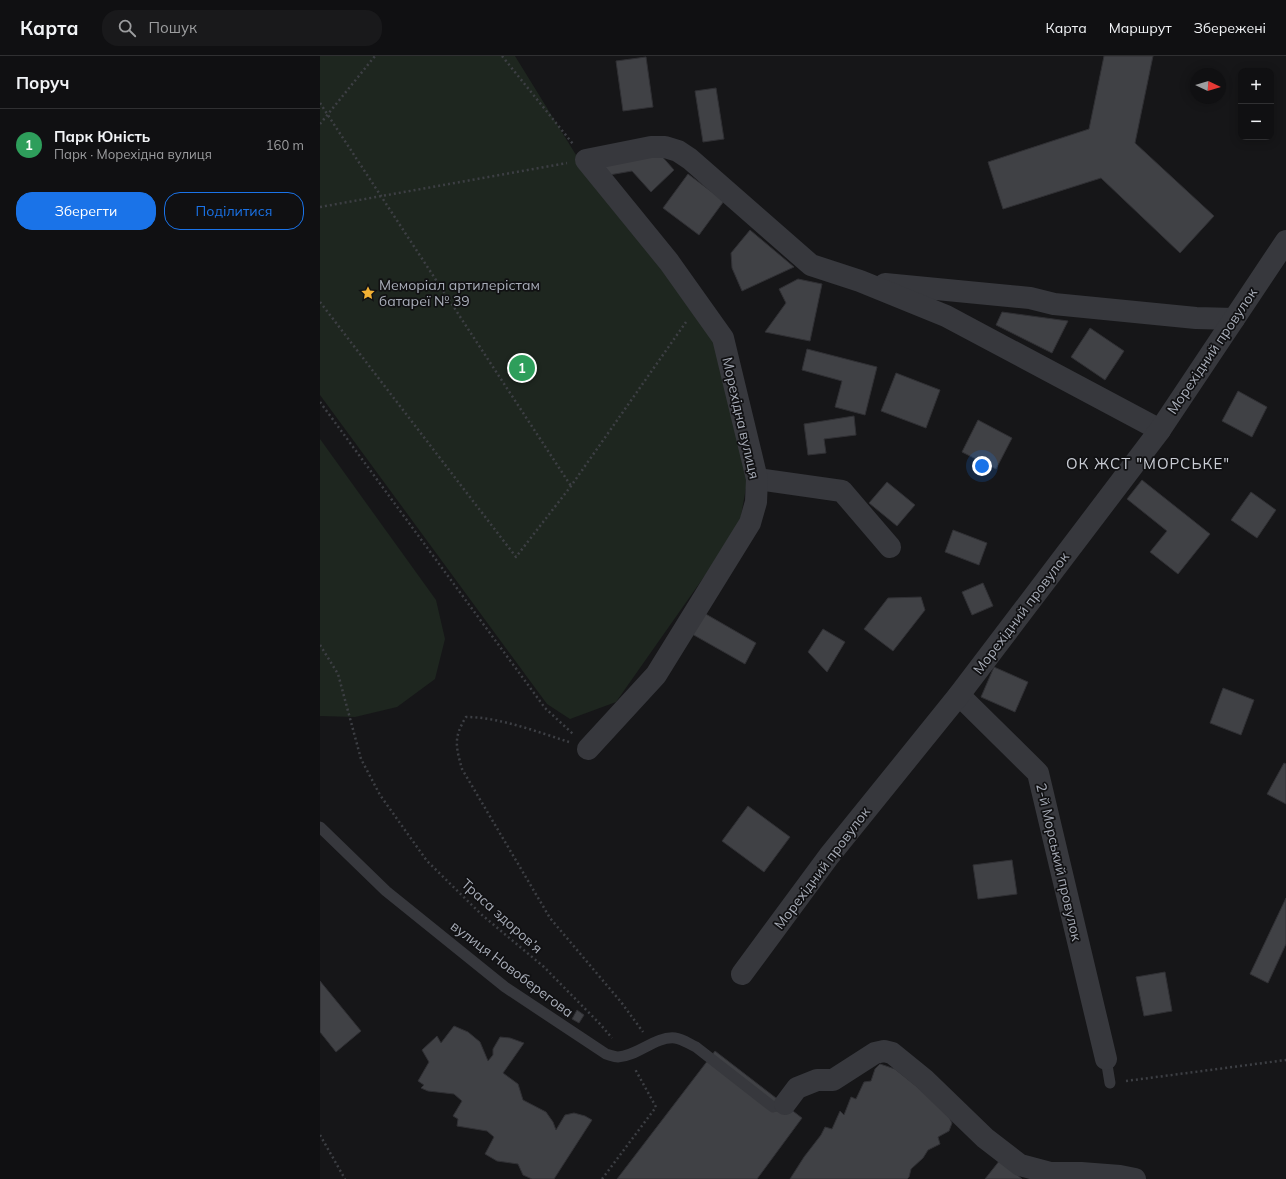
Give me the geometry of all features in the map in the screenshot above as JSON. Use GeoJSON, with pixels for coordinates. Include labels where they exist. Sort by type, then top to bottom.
{"type":"FeatureCollection","features":[{"type":"Feature","properties":{"kind":"street"},"geometry":{"type":"LineString","coordinates":[[586,160],[651,147],[664,147],[678,151],[690,159],[811,265],[860,281],[946,316],[1160,430]]}},
{"type":"Feature","properties":{"kind":"street","name":"Морехідна вулиця"},"geometry":{"type":"LineString","coordinates":[[586,160],[669,262],[723,338],[757,479],[756,502],[750,523],[656,676],[588,749]]}},
{"type":"Feature","properties":{"kind":"street","name":"Морехідний провулок"},"geometry":{"type":"LineString","coordinates":[[742,974],[828,856],[959,695],[1160,430],[1286,241]]}},
{"type":"Feature","properties":{"kind":"street"},"geometry":{"type":"LineString","coordinates":[[860,281],[1030,298],[1057,296],[1200,308],[1234,319]]}},
{"type":"Feature","properties":{"kind":"street"},"geometry":{"type":"LineString","coordinates":[[757,479],[842,491],[890,546]]}},
{"type":"Feature","properties":{"kind":"street","name":"2-й Морський провулок"},"geometry":{"type":"LineString","coordinates":[[959,695],[1038,773],[1106,1059]]}},
{"type":"Feature","properties":{"kind":"street"},"geometry":{"type":"LineString","coordinates":[[784,1104],[797,1088],[816,1080],[833,1080],[875,1053],[884,1051],[892,1053],[924,1079],[985,1138],[1020,1165],[1050,1173],[1120,1176],[1135,1179]]}},
{"type":"Feature","properties":{"kind":"lane","name":"вулиця Новоберегова"},"geometry":{"type":"LineString","coordinates":[[320,827],[386,891],[505,987],[606,1054],[617,1057],[627,1055],[662,1040],[675,1038],[696,1047],[773,1106],[784,1104]]}},
{"type":"Feature","properties":{"kind":"lane"},"geometry":{"type":"LineString","coordinates":[[1106,1059],[1110,1083]]}},
{"type":"Feature","properties":{"kind":"path"},"geometry":{"type":"LineString","coordinates":[[320,124],[375,56]]}},
{"type":"Feature","properties":{"kind":"path"},"geometry":{"type":"LineString","coordinates":[[320,207],[586,160],[502,56]]}},
{"type":"Feature","properties":{"kind":"path"},"geometry":{"type":"LineString","coordinates":[[320,103],[571,486]]}},
{"type":"Feature","properties":{"kind":"path"},"geometry":{"type":"LineString","coordinates":[[320,302],[516,557],[571,486],[699,304]]}},
{"type":"Feature","properties":{"kind":"path"},"geometry":{"type":"LineString","coordinates":[[320,402],[545,708],[588,749]]}},
{"type":"Feature","properties":{"kind":"path","name":"Траса здоров’я"},"geometry":{"type":"LineString","coordinates":[[320,645],[338,674],[361,759],[380,795],[427,861],[482,915],[544,967],[600,1024],[627,1055],[656,1107],[602,1179]]}},
{"type":"Feature","properties":{"kind":"path"},"geometry":{"type":"LineString","coordinates":[[588,749],[540,732],[481,717],[466,717],[459,729],[457,748],[462,769],[550,918],[621,1002],[644,1033],[650,1046]]}},
{"type":"Feature","properties":{"kind":"path"},"geometry":{"type":"LineString","coordinates":[[1110,1083],[1286,1060]]}},
{"type":"Feature","properties":{"kind":"path"},"geometry":{"type":"LineString","coordinates":[[320,1135],[345,1179]]}},
{"type":"Feature","properties":{"kind":"shaded area"},"geometry":{"type":"Polygon","coordinates":[[[320,56],[515,56],[589,176],[717,341],[749,471],[739,527],[616,702],[570,719],[547,704],[320,395],[320,56]]]}},
{"type":"Feature","properties":{"kind":"shaded area"},"geometry":{"type":"Polygon","coordinates":[[[320,439],[436,600],[445,639],[435,679],[397,707],[355,717],[320,716],[320,439]]]}},
{"type":"Feature","properties":{"kind":"building"},"geometry":{"type":"Polygon","coordinates":[[[1104,56],[1153,56],[1135,143],[1214,216],[1180,253],[1101,178],[1003,209],[988,162],[1089,129],[1104,56]]]}},
{"type":"Feature","properties":{"kind":"building"},"geometry":{"type":"Polygon","coordinates":[[[646,57],[653,107],[623,111],[616,61],[646,57]]]}},
{"type":"Feature","properties":{"kind":"building"},"geometry":{"type":"Polygon","coordinates":[[[716,88],[724,139],[703,142],[695,91],[716,88]]]}},
{"type":"Feature","properties":{"kind":"building"},"geometry":{"type":"Polygon","coordinates":[[[659,153],[674,170],[651,192],[632,171],[609,175],[601,161],[659,153]]]}},
{"type":"Feature","properties":{"kind":"building"},"geometry":{"type":"Polygon","coordinates":[[[688,174],[724,201],[699,235],[663,208],[688,174]]]}},
{"type":"Feature","properties":{"kind":"building"},"geometry":{"type":"Polygon","coordinates":[[[750,230],[794,267],[742,291],[732,268],[731,253],[750,230]]]}},
{"type":"Feature","properties":{"kind":"building"},"geometry":{"type":"Polygon","coordinates":[[[798,279],[822,284],[810,341],[765,332],[786,303],[779,289],[798,279]]]}},
{"type":"Feature","properties":{"kind":"building"},"geometry":{"type":"Polygon","coordinates":[[[1002,312],[1068,321],[1052,353],[996,325],[1002,312]]]}},
{"type":"Feature","properties":{"kind":"building"},"geometry":{"type":"Polygon","coordinates":[[[1090,328],[1124,351],[1105,380],[1071,357],[1090,328]]]}},
{"type":"Feature","properties":{"kind":"building"},"geometry":{"type":"Polygon","coordinates":[[[807,349],[877,367],[865,415],[835,407],[842,381],[802,370],[807,349]]]}},
{"type":"Feature","properties":{"kind":"building"},"geometry":{"type":"Polygon","coordinates":[[[896,373],[940,390],[926,428],[881,411],[896,373]]]}},
{"type":"Feature","properties":{"kind":"building"},"geometry":{"type":"Polygon","coordinates":[[[1238,391],[1267,407],[1252,437],[1222,421],[1238,391]]]}},
{"type":"Feature","properties":{"kind":"building"},"geometry":{"type":"Polygon","coordinates":[[[854,416],[856,435],[824,439],[826,453],[808,455],[804,424],[854,416]]]}},
{"type":"Feature","properties":{"kind":"building"},"geometry":{"type":"Polygon","coordinates":[[[978,420],[1012,438],[996,469],[962,452],[978,420]]]}},
{"type":"Feature","properties":{"kind":"building"},"geometry":{"type":"Polygon","coordinates":[[[1142,480],[1210,534],[1178,574],[1150,552],[1167,531],[1127,499],[1142,480]]]}},
{"type":"Feature","properties":{"kind":"building"},"geometry":{"type":"Polygon","coordinates":[[[887,482],[915,505],[897,526],[869,503],[887,482]]]}},
{"type":"Feature","properties":{"kind":"building"},"geometry":{"type":"Polygon","coordinates":[[[1251,492],[1276,510],[1257,538],[1231,520],[1251,492]]]}},
{"type":"Feature","properties":{"kind":"building"},"geometry":{"type":"Polygon","coordinates":[[[953,530],[987,543],[979,565],[945,552],[953,530]]]}},
{"type":"Feature","properties":{"kind":"building"},"geometry":{"type":"Polygon","coordinates":[[[983,583],[993,606],[972,615],[962,592],[983,583]]]}},
{"type":"Feature","properties":{"kind":"building"},"geometry":{"type":"Polygon","coordinates":[[[921,597],[925,610],[893,651],[864,629],[888,598],[921,597]]]}},
{"type":"Feature","properties":{"kind":"building"},"geometry":{"type":"Polygon","coordinates":[[[704,613],[756,643],[745,664],[692,634],[704,613]]]}},
{"type":"Feature","properties":{"kind":"building"},"geometry":{"type":"Polygon","coordinates":[[[823,629],[845,642],[827,672],[808,652],[823,629]]]}},
{"type":"Feature","properties":{"kind":"building"},"geometry":{"type":"Polygon","coordinates":[[[994,667],[1028,682],[1015,712],[981,697],[994,667]]]}},
{"type":"Feature","properties":{"kind":"building"},"geometry":{"type":"Polygon","coordinates":[[[1223,688],[1254,700],[1241,735],[1210,723],[1223,688]]]}},
{"type":"Feature","properties":{"kind":"building"},"geometry":{"type":"Polygon","coordinates":[[[1284,763],[1286,764],[1286,804],[1267,794],[1284,763]]]}},
{"type":"Feature","properties":{"kind":"building"},"geometry":{"type":"Polygon","coordinates":[[[748,806],[790,837],[764,872],[722,841],[748,806]]]}},
{"type":"Feature","properties":{"kind":"building"},"geometry":{"type":"Polygon","coordinates":[[[1012,860],[1017,894],[978,899],[973,865],[1012,860]]]}},
{"type":"Feature","properties":{"kind":"building"},"geometry":{"type":"Polygon","coordinates":[[[1286,898],[1286,944],[1268,983],[1250,974],[1286,898]]]}},
{"type":"Feature","properties":{"kind":"building"},"geometry":{"type":"Polygon","coordinates":[[[1165,972],[1172,1011],[1144,1016],[1136,977],[1165,972]]]}},
{"type":"Feature","properties":{"kind":"building"},"geometry":{"type":"Polygon","coordinates":[[[320,981],[361,1031],[336,1052],[320,1032],[320,981]]]}},
{"type":"Feature","properties":{"kind":"building"},"geometry":{"type":"Polygon","coordinates":[[[577,1010],[584,1015],[579,1023],[572,1019],[577,1010]]]}},
{"type":"Feature","properties":{"kind":"building"},"geometry":{"type":"Polygon","coordinates":[[[454,1026],[468,1032],[480,1042],[488,1061],[493,1055],[493,1049],[500,1037],[510,1038],[524,1043],[503,1073],[518,1084],[523,1100],[546,1112],[553,1122],[556,1130],[565,1115],[574,1113],[592,1120],[554,1179],[532,1179],[523,1175],[518,1164],[497,1161],[485,1154],[494,1137],[487,1131],[457,1126],[458,1119],[453,1116],[462,1101],[454,1094],[428,1091],[421,1088],[424,1085],[418,1081],[429,1062],[422,1050],[437,1036],[441,1043],[454,1026]]]}},
{"type":"Feature","properties":{"kind":"building"},"geometry":{"type":"Polygon","coordinates":[[[715,1051],[802,1118],[757,1179],[617,1179],[715,1051]]]}},
{"type":"Feature","properties":{"kind":"building"},"geometry":{"type":"Polygon","coordinates":[[[880,1064],[895,1069],[945,1109],[952,1123],[949,1131],[938,1137],[940,1144],[928,1150],[923,1158],[911,1169],[907,1179],[790,1179],[825,1127],[832,1129],[840,1111],[844,1115],[851,1097],[856,1099],[864,1082],[871,1081],[875,1069],[880,1064]]]}},
{"type":"Feature","properties":{"kind":"building"},"geometry":{"type":"Polygon","coordinates":[[[1000,1160],[1022,1179],[985,1179],[1000,1160]]]}},
{"type":"Feature","properties":{"kind":"place","name":"Меморіал артилерістам батареї № 39"},"geometry":{"type":"Point","coordinates":[368,293]}},
{"type":"Feature","properties":{"kind":"place","name":"Парк Юність"},"geometry":{"type":"Point","coordinates":[522,368]}},
{"type":"Feature","properties":{"kind":"district","name":"ОК ЖСТ \"МОРСЬКЕ\""},"geometry":{"type":"Point","coordinates":[1148,463]}}]}
